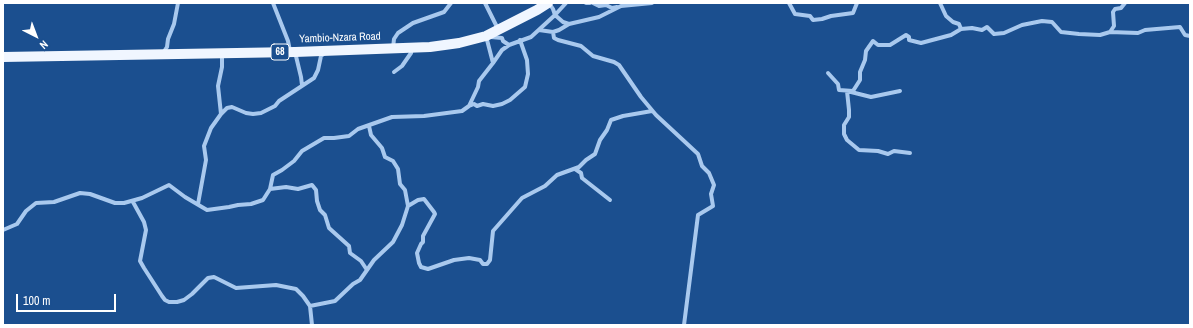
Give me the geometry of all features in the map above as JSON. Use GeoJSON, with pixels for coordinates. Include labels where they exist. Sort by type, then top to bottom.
{"type":"FeatureCollection","features":[{"type":"Feature","properties":{"kind":"main road","name":"Yambio-Nzara Road"},"geometry":{"type":"LineString","coordinates":[[3,57],[222,52],[293,52],[412,48],[459,43],[486,37],[548,3]]}},
{"type":"Feature","properties":{"kind":"street"},"geometry":{"type":"LineString","coordinates":[[163,54],[167,47],[168,39],[174,24],[178,3]]}},
{"type":"Feature","properties":{"kind":"street"},"geometry":{"type":"LineString","coordinates":[[273,3],[293,52],[302,85]]}},
{"type":"Feature","properties":{"kind":"street"},"geometry":{"type":"LineString","coordinates":[[393,49],[394,39],[398,33],[413,23],[444,12],[451,3]]}},
{"type":"Feature","properties":{"kind":"street"},"geometry":{"type":"LineString","coordinates":[[485,3],[498,30]]}},
{"type":"Feature","properties":{"kind":"street"},"geometry":{"type":"LineString","coordinates":[[548,3],[553,9],[555,15],[563,22],[569,24]]}},
{"type":"Feature","properties":{"kind":"street"},"geometry":{"type":"LineString","coordinates":[[469,106],[478,88],[479,81],[502,50],[520,40],[531,37],[534,32],[539,30],[566,3]]}},
{"type":"Feature","properties":{"kind":"street"},"geometry":{"type":"LineString","coordinates":[[586,3],[592,3],[598,6],[606,5],[612,8],[652,3]]}},
{"type":"Feature","properties":{"kind":"street"},"geometry":{"type":"LineString","coordinates":[[789,3],[795,14],[800,16],[807,15],[813,20],[818,20],[831,16],[853,13],[857,3]]}},
{"type":"Feature","properties":{"kind":"street"},"geometry":{"type":"LineString","coordinates":[[940,3],[946,16],[953,22],[959,24],[961,29]]}},
{"type":"Feature","properties":{"kind":"street"},"geometry":{"type":"LineString","coordinates":[[1110,32],[1114,26],[1113,12],[1115,9],[1122,8],[1125,3]]}},
{"type":"Feature","properties":{"kind":"street"},"geometry":{"type":"LineString","coordinates":[[539,30],[553,32],[569,24],[599,18],[621,6]]}},
{"type":"Feature","properties":{"kind":"street"},"geometry":{"type":"LineString","coordinates":[[847,91],[853,91],[860,80],[860,72],[865,60],[866,51],[873,41],[878,46],[890,46],[906,35],[909,37],[909,40],[921,43],[951,35],[961,29],[972,28],[982,30],[987,27],[994,34],[1008,31],[1022,25],[1042,21],[1052,22],[1061,32],[1100,35],[1110,32],[1138,33],[1145,30],[1180,27],[1185,36],[1190,36]]}},
{"type":"Feature","properties":{"kind":"street"},"geometry":{"type":"LineString","coordinates":[[553,32],[554,38],[581,46],[593,56],[619,65],[652,111],[684,143],[698,154],[702,166],[709,173],[714,185],[711,194],[713,206],[698,215],[684,325]]}},
{"type":"Feature","properties":{"kind":"street"},"geometry":{"type":"LineString","coordinates":[[493,63],[486,37],[498,36],[509,45]]}},
{"type":"Feature","properties":{"kind":"street"},"geometry":{"type":"LineString","coordinates":[[3,230],[17,224],[26,211],[36,203],[54,202],[80,193],[90,194],[115,203],[133,202],[169,185],[185,197],[207,210],[251,204],[263,200],[270,189],[273,175],[294,161],[302,151],[324,138],[349,136],[358,129],[392,117],[424,116],[462,111],[474,104],[477,106],[483,104],[493,106],[510,100],[525,87],[528,74],[527,60],[520,40]]}},
{"type":"Feature","properties":{"kind":"street"},"geometry":{"type":"LineString","coordinates":[[394,72],[402,66],[411,53],[412,48]]}},
{"type":"Feature","properties":{"kind":"street"},"geometry":{"type":"LineString","coordinates":[[198,204],[206,160],[204,146],[211,128],[221,114],[228,108],[232,107],[246,113],[261,113],[275,106],[279,101],[314,78],[318,70],[321,56],[329,51]]}},
{"type":"Feature","properties":{"kind":"street"},"geometry":{"type":"LineString","coordinates":[[221,114],[218,86],[221,72],[222,52]]}},
{"type":"Feature","properties":{"kind":"street"},"geometry":{"type":"LineString","coordinates":[[828,73],[838,84],[839,90],[871,97],[900,91]]}},
{"type":"Feature","properties":{"kind":"street"},"geometry":{"type":"LineString","coordinates":[[847,91],[849,110],[848,117],[844,125],[844,134],[852,145],[859,150],[878,151],[888,154],[894,151],[910,153]]}},
{"type":"Feature","properties":{"kind":"street"},"geometry":{"type":"LineString","coordinates":[[408,206],[418,200],[424,199],[434,212],[423,236],[423,242],[418,253],[418,263],[423,269],[428,269],[454,260],[469,258],[480,260],[483,264],[487,264],[490,260],[493,231],[522,198],[544,186],[557,175],[576,168],[595,154],[600,140],[607,130],[611,120],[652,111]]}},
{"type":"Feature","properties":{"kind":"street"},"geometry":{"type":"LineString","coordinates":[[310,306],[335,301],[353,284],[360,280],[374,260],[393,242],[402,225],[408,206],[404,190],[400,184],[398,169],[393,161],[385,157],[382,148],[371,135],[369,126]]}},
{"type":"Feature","properties":{"kind":"street"},"geometry":{"type":"LineString","coordinates":[[576,168],[581,173],[582,178],[610,200]]}},
{"type":"Feature","properties":{"kind":"street"},"geometry":{"type":"LineString","coordinates":[[270,189],[286,187],[298,189],[312,185],[316,190],[320,210],[325,215],[329,228],[349,246],[350,253],[361,261],[367,270]]}},
{"type":"Feature","properties":{"kind":"street"},"geometry":{"type":"LineString","coordinates":[[133,202],[144,222],[146,230],[140,261],[165,300],[169,302],[184,300],[208,278],[214,277],[236,288],[276,285],[296,289],[303,296],[310,306],[312,325]]}}]}
